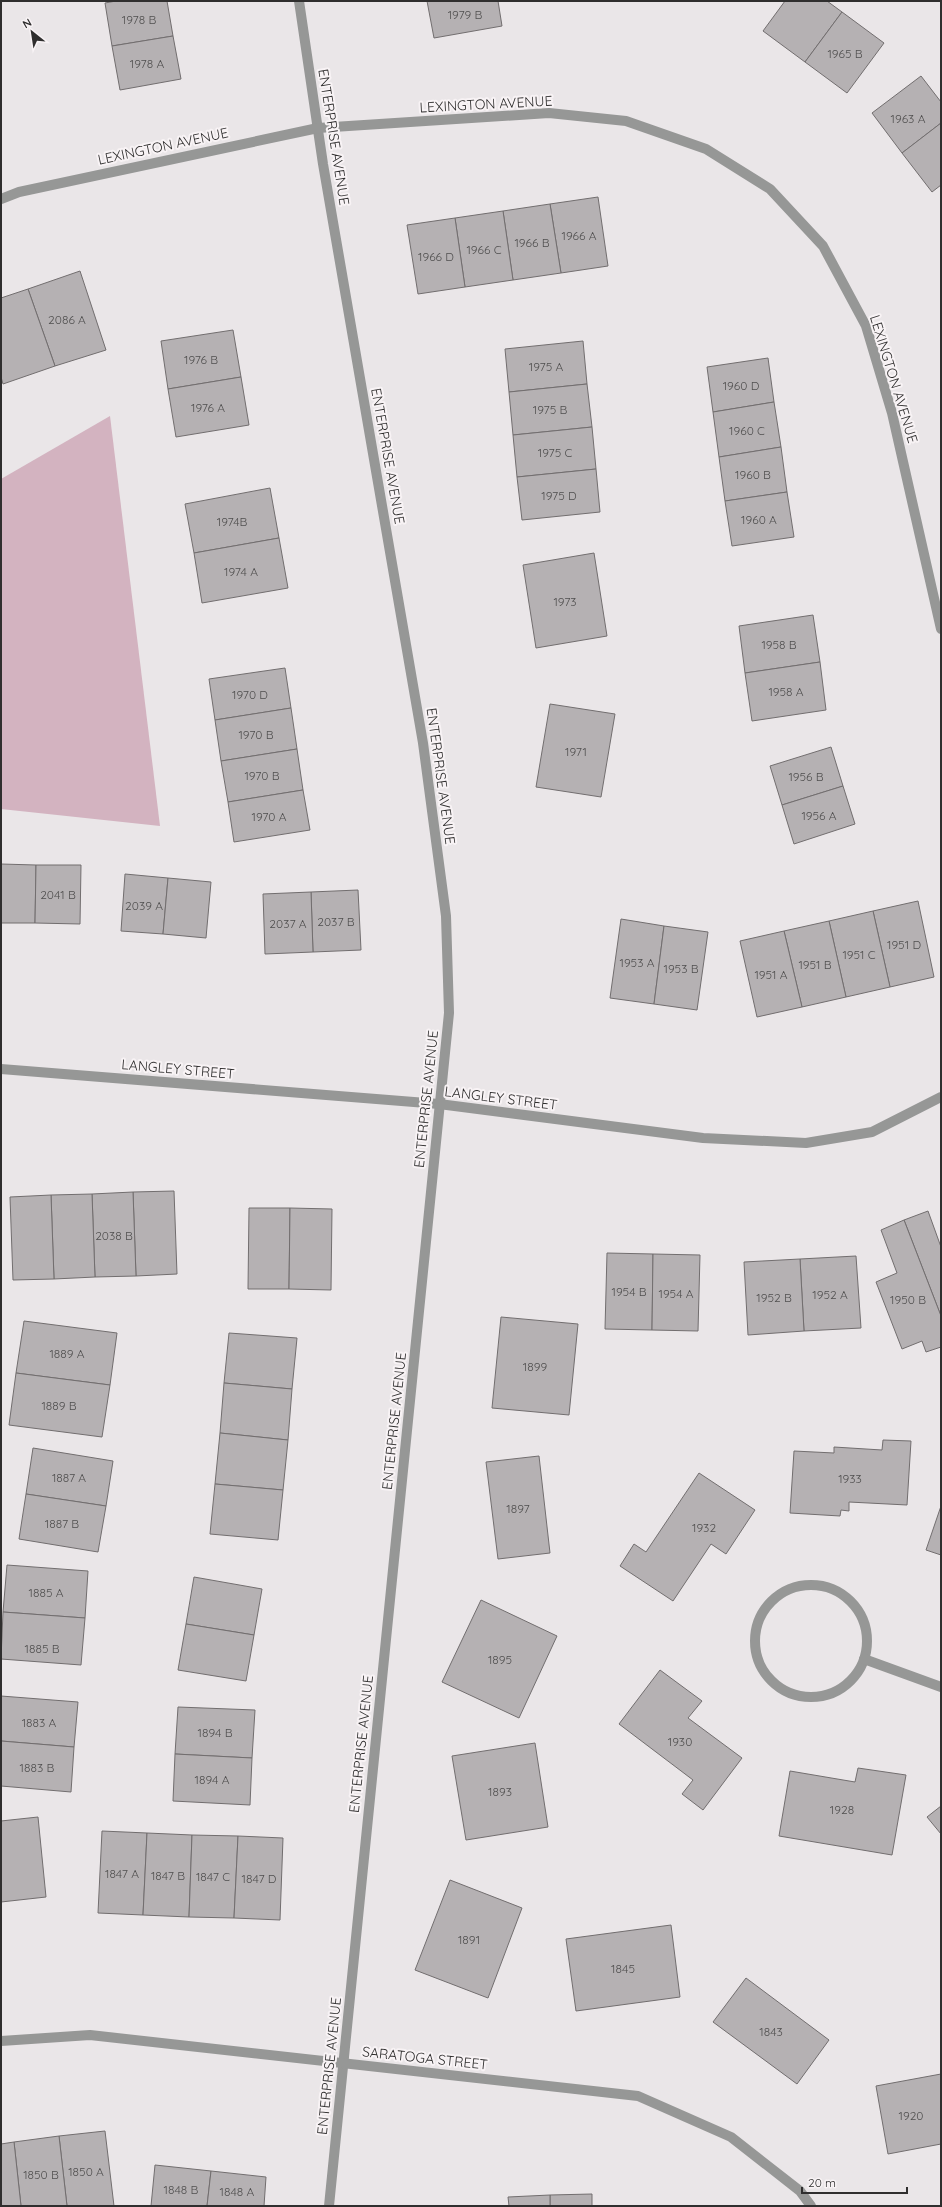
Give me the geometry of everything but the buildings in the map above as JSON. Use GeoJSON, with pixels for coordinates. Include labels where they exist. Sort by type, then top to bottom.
{"type":"FeatureCollection","features":[{"type":"Feature","properties":{"kind":"street","name":"ENTERPRISE AVENUE"},"geometry":{"type":"LineString","coordinates":[[299,1],[318,128],[423,743],[446,916],[449,1013],[329,2206]]}},
{"type":"Feature","properties":{"kind":"street","name":"LEXINGTON AVENUE"},"geometry":{"type":"LineString","coordinates":[[1,199],[35,189],[318,128],[549,112],[626,121],[706,149],[770,189],[823,246],[866,326],[892,413],[941,629]]}},
{"type":"Feature","properties":{"kind":"street","name":"LANGLEY STREET"},"geometry":{"type":"LineString","coordinates":[[1,1069],[439,1104],[703,1138],[806,1143],[872,1132],[941,1097]]}},
{"type":"Feature","properties":{"kind":"street"},"geometry":{"type":"LineString","coordinates":[[811,1585],[828,1588],[844,1596],[857,1608],[865,1624],[868,1642],[864,1659],[855,1676],[840,1689],[822,1696],[803,1697],[784,1691],[769,1678],[759,1662],[755,1643],[758,1625],[765,1609],[778,1597],[793,1589],[811,1585]]}},
{"type":"Feature","properties":{"kind":"street"},"geometry":{"type":"LineString","coordinates":[[864,1659],[941,1687]]}},
{"type":"Feature","properties":{"kind":"street","name":"SARATOGA STREET"},"geometry":{"type":"LineString","coordinates":[[1,2041],[90,2035],[638,2096],[731,2137],[800,2191],[811,2206]]}},
{"type":"Feature","properties":{"kind":"shaded area"},"geometry":{"type":"Polygon","coordinates":[[[110,416],[160,826],[1,809],[1,479],[110,416]]]}}]}
